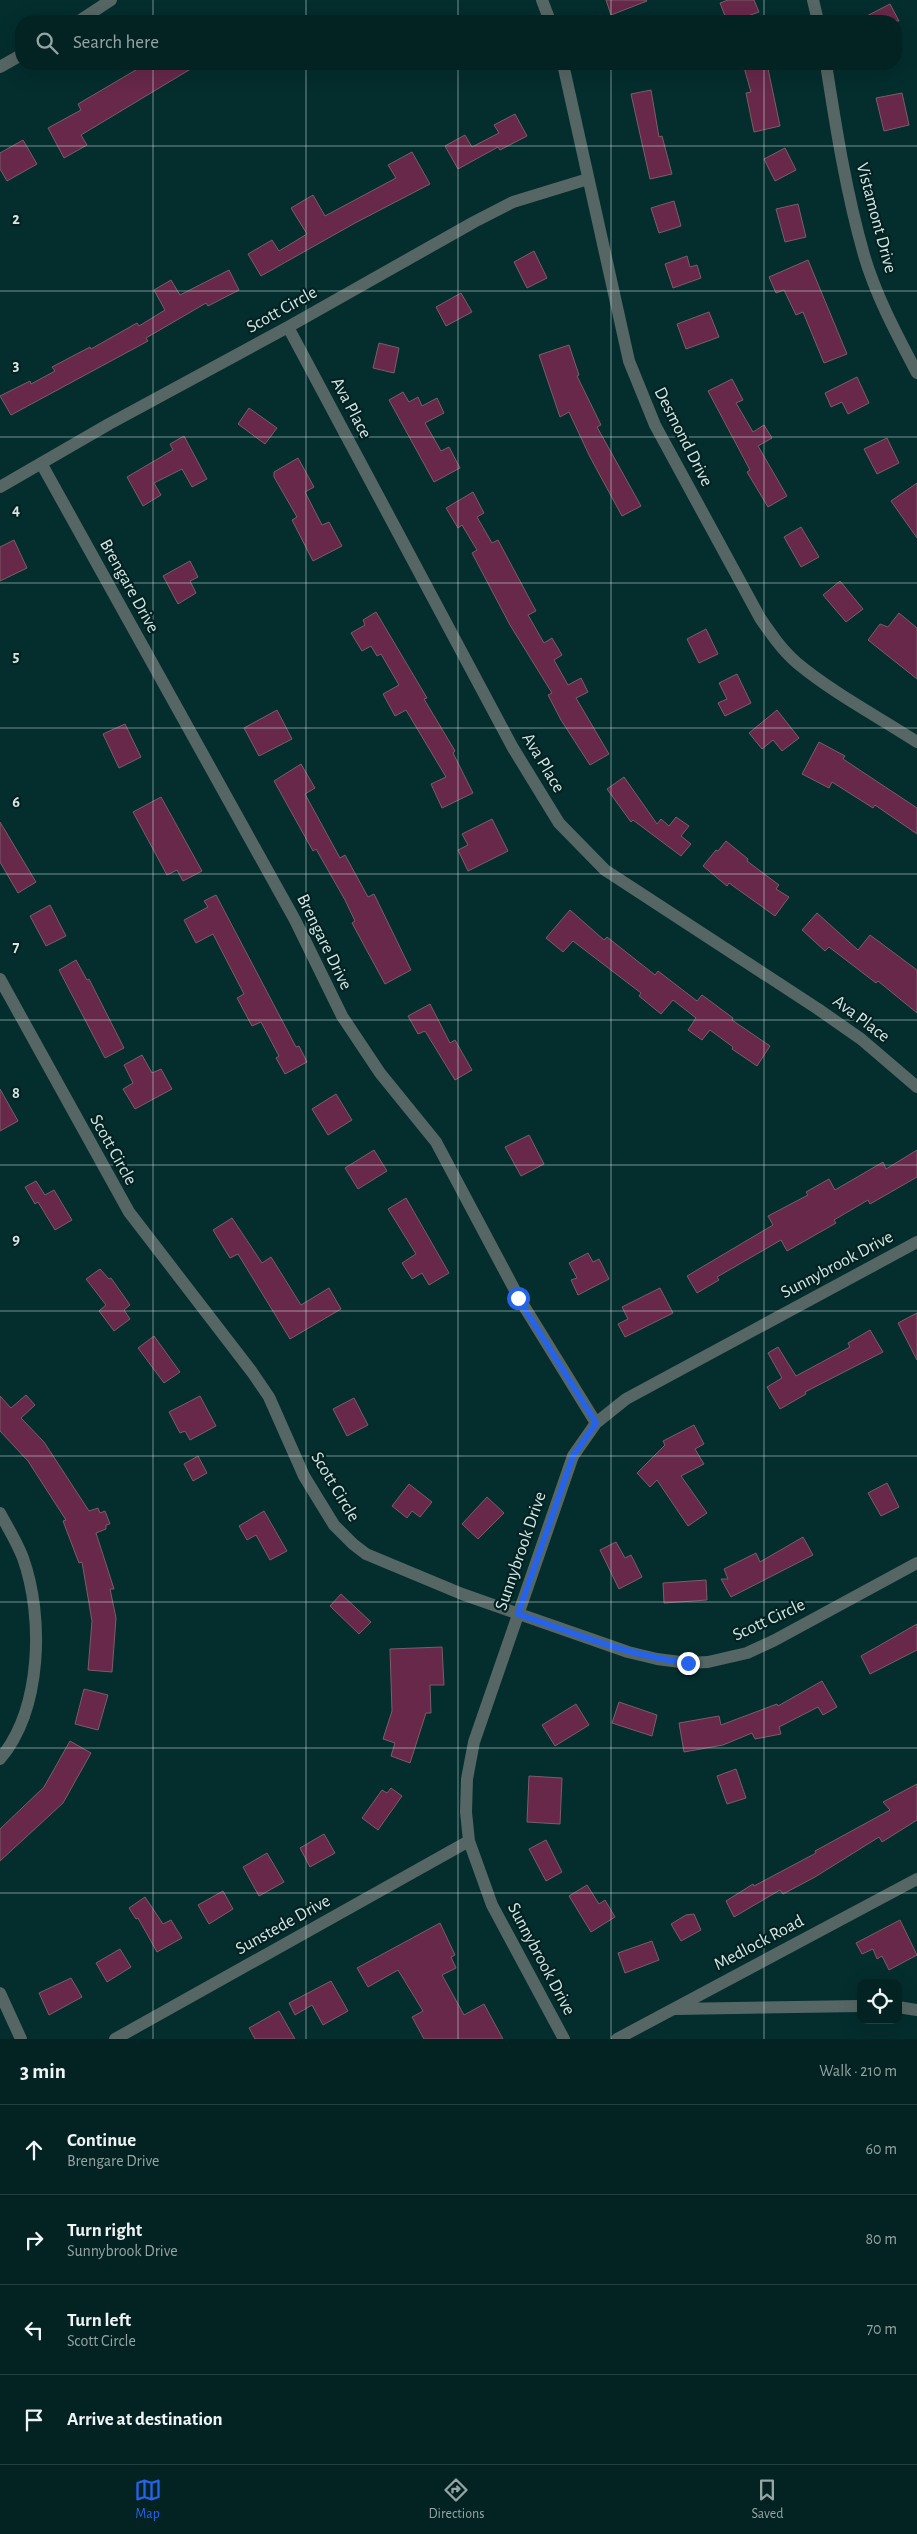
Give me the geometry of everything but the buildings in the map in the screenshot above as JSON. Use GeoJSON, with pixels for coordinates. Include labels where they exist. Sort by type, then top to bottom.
{"type":"FeatureCollection","features":[{"type":"Feature","properties":{"kind":"street"},"geometry":{"type":"LineString","coordinates":[[88,15],[111,0]]}},
{"type":"Feature","properties":{"kind":"street"},"geometry":{"type":"LineString","coordinates":[[542,0],[548,15]]}},
{"type":"Feature","properties":{"kind":"street"},"geometry":{"type":"LineString","coordinates":[[813,0],[817,15]]}},
{"type":"Feature","properties":{"kind":"street"},"geometry":{"type":"LineString","coordinates":[[0,67],[15,58]]}},
{"type":"Feature","properties":{"kind":"street","name":"Desmond Drive"},"geometry":{"type":"LineString","coordinates":[[564,70],[622,337],[638,387],[655,425],[760,618],[796,662],[817,678],[917,742]]}},
{"type":"Feature","properties":{"kind":"street","name":"Vistamont Drive"},"geometry":{"type":"LineString","coordinates":[[827,70],[842,161],[864,256],[895,330],[917,373]]}},
{"type":"Feature","properties":{"kind":"street","name":"Scott Circle"},"geometry":{"type":"LineString","coordinates":[[0,488],[41,463],[499,208],[588,179]]}},
{"type":"Feature","properties":{"kind":"street","name":"Ava Place"},"geometry":{"type":"LineString","coordinates":[[288,327],[513,748],[559,824],[605,870],[818,1009],[861,1040],[917,1087]]}},
{"type":"Feature","properties":{"kind":"street","name":"Brengare Drive"},"geometry":{"type":"LineString","coordinates":[[41,463],[296,920],[342,1016],[380,1073],[436,1142],[518,1298],[596,1423]]}},
{"type":"Feature","properties":{"kind":"street","name":"Scott Circle"},"geometry":{"type":"LineString","coordinates":[[0,979],[112,1185],[145,1235],[252,1372],[269,1397],[304,1476],[338,1529],[366,1554],[462,1594],[628,1652],[658,1660],[688,1663],[708,1662],[747,1653],[775,1640],[917,1563]]}},
{"type":"Feature","properties":{"kind":"street","name":"Sunnybrook Drive"},"geometry":{"type":"LineString","coordinates":[[564,2039],[492,1905],[468,1841],[466,1812],[467,1779],[474,1742],[573,1456],[596,1423],[626,1399],[917,1242]]}},
{"type":"Feature","properties":{"kind":"street"},"geometry":{"type":"LineString","coordinates":[[0,1514],[23,1558],[30,1584],[36,1665],[24,1718],[10,1748],[0,1759]]}},
{"type":"Feature","properties":{"kind":"street","name":"Sunstede Drive"},"geometry":{"type":"LineString","coordinates":[[115,2039],[468,1841]]}},
{"type":"Feature","properties":{"kind":"street","name":"Medlock Road"},"geometry":{"type":"LineString","coordinates":[[616,2039],[917,1879]]}},
{"type":"Feature","properties":{"kind":"street"},"geometry":{"type":"LineString","coordinates":[[0,1993],[21,2039]]}},
{"type":"Feature","properties":{"kind":"street"},"geometry":{"type":"LineString","coordinates":[[673,2009],[857,2006]]}},
{"type":"Feature","properties":{"kind":"street"},"geometry":{"type":"LineString","coordinates":[[902,2008],[917,2010]]}},
{"type":"Feature","properties":{"kind":"route"},"geometry":{"type":"LineString","coordinates":[[518,1298],[552,1356],[596,1423],[573,1456],[518,1614],[628,1652],[658,1660],[688,1663]]}}]}
